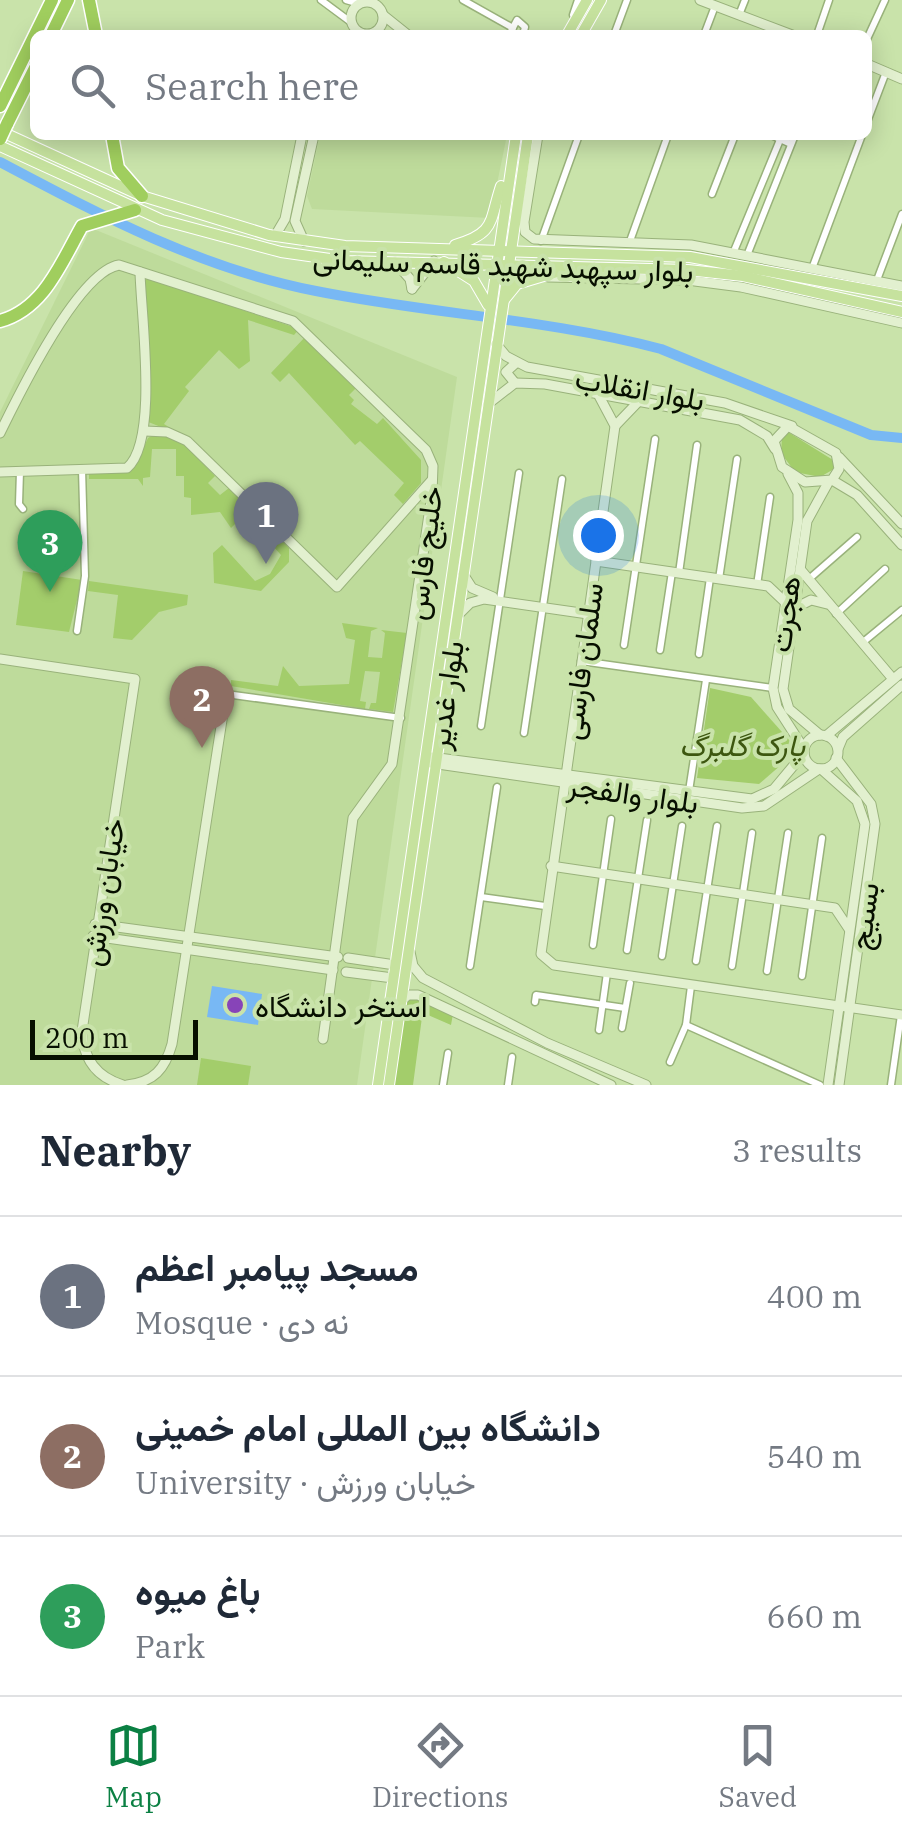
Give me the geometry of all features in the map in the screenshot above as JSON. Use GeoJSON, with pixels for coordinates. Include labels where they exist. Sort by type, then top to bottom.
{"type":"FeatureCollection","features":[{"type":"Feature","properties":{"kind":"highway"},"geometry":{"type":"LineString","coordinates":[[37,30],[52,0]]}},
{"type":"Feature","properties":{"kind":"highway"},"geometry":{"type":"LineString","coordinates":[[53,30],[68,0]]}},
{"type":"Feature","properties":{"kind":"highway"},"geometry":{"type":"LineString","coordinates":[[90,0],[95,30]]}},
{"type":"Feature","properties":{"kind":"highway"},"geometry":{"type":"LineString","coordinates":[[0,106],[30,45]]}},
{"type":"Feature","properties":{"kind":"highway"},"geometry":{"type":"LineString","coordinates":[[0,142],[30,78]]}},
{"type":"Feature","properties":{"kind":"highway"},"geometry":{"type":"LineString","coordinates":[[113,140],[118,168],[142,196]]}},
{"type":"Feature","properties":{"kind":"highway"},"geometry":{"type":"LineString","coordinates":[[0,321],[17,316],[32,304],[90,220],[134,210]]}},
{"type":"Feature","properties":{"kind":"main road"},"geometry":{"type":"LineString","coordinates":[[570,30],[587,0]]}},
{"type":"Feature","properties":{"kind":"main road"},"geometry":{"type":"LineString","coordinates":[[584,30],[600,0]]}},
{"type":"Feature","properties":{"kind":"main road","name":"بلوار سپهبد شهید قاسم سلیمانی"},"geometry":{"type":"LineString","coordinates":[[4,128],[142,196],[213,221],[275,236],[345,246],[503,249],[718,261],[874,284],[902,296]]}},
{"type":"Feature","properties":{"kind":"main road"},"geometry":{"type":"LineString","coordinates":[[445,248],[478,238],[488,230],[515,140]]}},
{"type":"Feature","properties":{"kind":"main road"},"geometry":{"type":"LineString","coordinates":[[505,230],[527,140]]}},
{"type":"Feature","properties":{"kind":"main road","name":"بلوار سپهبد شهید قاسم سلیمانی"},"geometry":{"type":"LineString","coordinates":[[0,142],[134,210],[233,242],[322,259],[500,263],[743,276],[902,312]]}},
{"type":"Feature","properties":{"kind":"main road"},"geometry":{"type":"LineString","coordinates":[[505,230],[509,161]]}},
{"type":"Feature","properties":{"kind":"main road","name":"بلوار غدیر"},"geometry":{"type":"LineString","coordinates":[[389,1085],[505,230]]}},
{"type":"Feature","properties":{"kind":"main road"},"geometry":{"type":"LineString","coordinates":[[322,259],[327,253],[324,244]]}},
{"type":"Feature","properties":{"kind":"main road"},"geometry":{"type":"LineString","coordinates":[[344,261],[345,246]]}},
{"type":"Feature","properties":{"kind":"main road"},"geometry":{"type":"LineString","coordinates":[[718,261],[731,250]]}},
{"type":"Feature","properties":{"kind":"main road"},"geometry":{"type":"LineString","coordinates":[[775,258],[780,272]]}},
{"type":"Feature","properties":{"kind":"main road"},"geometry":{"type":"LineString","coordinates":[[439,261],[474,281],[494,306],[518,284],[573,267]]}},
{"type":"Feature","properties":{"kind":"main road"},"geometry":{"type":"LineString","coordinates":[[868,304],[874,284]]}},
{"type":"Feature","properties":{"kind":"main road"},"geometry":{"type":"LineString","coordinates":[[883,308],[880,299],[886,292]]}},
{"type":"Feature","properties":{"kind":"main road","name":"بلوار غدیر"},"geometry":{"type":"LineString","coordinates":[[378,1085],[395,965],[456,618],[486,406],[489,342]]}},
{"type":"Feature","properties":{"kind":"street"},"geometry":{"type":"LineString","coordinates":[[320,0],[352,28]]}},
{"type":"Feature","properties":{"kind":"street"},"geometry":{"type":"LineString","coordinates":[[346,0],[374,4],[402,30]]}},
{"type":"Feature","properties":{"kind":"street"},"geometry":{"type":"LineString","coordinates":[[377,30],[385,0]]}},
{"type":"Feature","properties":{"kind":"street"},"geometry":{"type":"LineString","coordinates":[[463,0],[509,30]]}},
{"type":"Feature","properties":{"kind":"street"},"geometry":{"type":"LineString","coordinates":[[569,30],[578,0]]}},
{"type":"Feature","properties":{"kind":"street"},"geometry":{"type":"LineString","coordinates":[[616,30],[627,0]]}},
{"type":"Feature","properties":{"kind":"street"},"geometry":{"type":"LineString","coordinates":[[700,0],[770,30]]}},
{"type":"Feature","properties":{"kind":"street"},"geometry":{"type":"LineString","coordinates":[[739,14],[745,0]]}},
{"type":"Feature","properties":{"kind":"street"},"geometry":{"type":"LineString","coordinates":[[819,30],[829,0]]}},
{"type":"Feature","properties":{"kind":"street"},"geometry":{"type":"LineString","coordinates":[[871,30],[885,0]]}},
{"type":"Feature","properties":{"kind":"street"},"geometry":{"type":"LineString","coordinates":[[352,28],[352,12],[363,2]]}},
{"type":"Feature","properties":{"kind":"street"},"geometry":{"type":"LineString","coordinates":[[706,30],[715,6]]}},
{"type":"Feature","properties":{"kind":"street"},"geometry":{"type":"LineString","coordinates":[[872,66],[902,79]]}},
{"type":"Feature","properties":{"kind":"street"},"geometry":{"type":"LineString","coordinates":[[872,109],[886,72]]}},
{"type":"Feature","properties":{"kind":"street"},"geometry":{"type":"LineString","coordinates":[[301,140],[290,220],[304,241]]}},
{"type":"Feature","properties":{"kind":"street"},"geometry":{"type":"LineString","coordinates":[[275,236],[290,220],[313,140]]}},
{"type":"Feature","properties":{"kind":"street"},"geometry":{"type":"LineString","coordinates":[[537,140],[524,222],[525,232],[538,240],[630,241],[748,252],[874,284],[902,286]]}},
{"type":"Feature","properties":{"kind":"street"},"geometry":{"type":"LineString","coordinates":[[538,240],[577,140]]}},
{"type":"Feature","properties":{"kind":"street"},"geometry":{"type":"LineString","coordinates":[[630,241],[666,140]]}},
{"type":"Feature","properties":{"kind":"street"},"geometry":{"type":"LineString","coordinates":[[712,194],[732,140]]}},
{"type":"Feature","properties":{"kind":"street"},"geometry":{"type":"LineString","coordinates":[[731,250],[780,140]]}},
{"type":"Feature","properties":{"kind":"street"},"geometry":{"type":"LineString","coordinates":[[748,252],[793,140]]}},
{"type":"Feature","properties":{"kind":"street"},"geometry":{"type":"LineString","coordinates":[[813,266],[860,140]]}},
{"type":"Feature","properties":{"kind":"street"},"geometry":{"type":"LineString","coordinates":[[753,204],[765,208]]}},
{"type":"Feature","properties":{"kind":"street"},"geometry":{"type":"LineString","coordinates":[[874,284],[902,214]]}},
{"type":"Feature","properties":{"kind":"street"},"geometry":{"type":"LineString","coordinates":[[746,222],[758,227]]}},
{"type":"Feature","properties":{"kind":"street"},"geometry":{"type":"LineString","coordinates":[[392,260],[403,268],[412,289],[439,261]]}},
{"type":"Feature","properties":{"kind":"street","name":"خلیج فارس"},"geometry":{"type":"LineString","coordinates":[[0,433],[41,350],[110,267],[140,272],[293,321],[426,450],[432,480],[401,718],[392,764],[352,818],[340,957],[323,1039]]}},
{"type":"Feature","properties":{"kind":"street"},"geometry":{"type":"LineString","coordinates":[[0,472],[127,468],[140,451],[145,431],[140,272]]}},
{"type":"Feature","properties":{"kind":"street"},"geometry":{"type":"LineString","coordinates":[[546,277],[687,280],[742,287],[902,323]]}},
{"type":"Feature","properties":{"kind":"street"},"geometry":{"type":"LineString","coordinates":[[486,406],[515,382],[506,372],[516,363],[489,342]]}},
{"type":"Feature","properties":{"kind":"street","name":"بلوار انقلاب"},"geometry":{"type":"LineString","coordinates":[[516,363],[725,403],[792,426],[838,456]]}},
{"type":"Feature","properties":{"kind":"street","name":"بلوار انقلاب"},"geometry":{"type":"LineString","coordinates":[[515,382],[740,420],[767,436],[774,449]]}},
{"type":"Feature","properties":{"kind":"street"},"geometry":{"type":"LineString","coordinates":[[598,394],[615,426],[639,401]]}},
{"type":"Feature","properties":{"kind":"street","name":"سلمان فارسی"},"geometry":{"type":"LineString","coordinates":[[607,973],[554,965],[541,954],[615,426]]}},
{"type":"Feature","properties":{"kind":"street"},"geometry":{"type":"LineString","coordinates":[[792,426],[777,433],[774,449],[788,474],[805,482],[830,480],[857,495],[902,546]]}},
{"type":"Feature","properties":{"kind":"street"},"geometry":{"type":"LineString","coordinates":[[145,431],[166,432],[187,442],[337,587],[432,480]]}},
{"type":"Feature","properties":{"kind":"street"},"geometry":{"type":"LineString","coordinates":[[624,645],[655,438]]}},
{"type":"Feature","properties":{"kind":"street"},"geometry":{"type":"LineString","coordinates":[[660,650],[698,445]]}},
{"type":"Feature","properties":{"kind":"street"},"geometry":{"type":"LineString","coordinates":[[838,456],[902,524]]}},
{"type":"Feature","properties":{"kind":"street","name":"هجرت"},"geometry":{"type":"LineString","coordinates":[[795,569],[808,521],[839,469],[838,456]]}},
{"type":"Feature","properties":{"kind":"street"},"geometry":{"type":"LineString","coordinates":[[699,654],[737,460]]}},
{"type":"Feature","properties":{"kind":"street"},"geometry":{"type":"LineString","coordinates":[[77,632],[85,576],[82,469]]}},
{"type":"Feature","properties":{"kind":"street"},"geometry":{"type":"LineString","coordinates":[[20,471],[18,504],[23,509]]}},
{"type":"Feature","properties":{"kind":"street"},"geometry":{"type":"LineString","coordinates":[[481,726],[519,473]]}},
{"type":"Feature","properties":{"kind":"street","name":"هجرت"},"geometry":{"type":"LineString","coordinates":[[788,474],[799,505],[777,707],[804,751]]}},
{"type":"Feature","properties":{"kind":"street"},"geometry":{"type":"LineString","coordinates":[[524,733],[562,479]]}},
{"type":"Feature","properties":{"kind":"street"},"geometry":{"type":"LineString","coordinates":[[762,586],[770,497]]}},
{"type":"Feature","properties":{"kind":"street"},"geometry":{"type":"LineString","coordinates":[[808,580],[857,538]]}},
{"type":"Feature","properties":{"kind":"street"},"geometry":{"type":"LineString","coordinates":[[596,561],[762,586],[790,606],[811,600],[832,609]]}},
{"type":"Feature","properties":{"kind":"street"},"geometry":{"type":"LineString","coordinates":[[762,586],[795,569],[900,682]]}},
{"type":"Feature","properties":{"kind":"street"},"geometry":{"type":"LineString","coordinates":[[832,609],[884,569]]}},
{"type":"Feature","properties":{"kind":"street"},"geometry":{"type":"LineString","coordinates":[[462,570],[472,588],[500,600]]}},
{"type":"Feature","properties":{"kind":"street"},"geometry":{"type":"LineString","coordinates":[[456,618],[470,602],[500,600],[588,614]]}},
{"type":"Feature","properties":{"kind":"street"},"geometry":{"type":"LineString","coordinates":[[862,643],[902,610]]}},
{"type":"Feature","properties":{"kind":"street","name":"خیابان ورزش"},"geometry":{"type":"LineString","coordinates":[[0,659],[135,679],[94,936],[82,1047],[100,1076],[125,1085],[150,1080],[168,1059],[226,694]]}},
{"type":"Feature","properties":{"kind":"street"},"geometry":{"type":"LineString","coordinates":[[581,662],[778,688]]}},
{"type":"Feature","properties":{"kind":"street"},"geometry":{"type":"LineString","coordinates":[[689,791],[706,680]]}},
{"type":"Feature","properties":{"kind":"street"},"geometry":{"type":"LineString","coordinates":[[900,682],[843,738],[837,754],[820,769],[812,766],[804,751],[810,739],[823,736],[900,682]]}},
{"type":"Feature","properties":{"kind":"street","name":"هجرت"},"geometry":{"type":"LineString","coordinates":[[778,688],[789,709],[823,736]]}},
{"type":"Feature","properties":{"kind":"street"},"geometry":{"type":"LineString","coordinates":[[226,694],[401,718]]}},
{"type":"Feature","properties":{"kind":"street"},"geometry":{"type":"LineString","coordinates":[[823,736],[837,754]]}},
{"type":"Feature","properties":{"kind":"street","name":"بلوار والفجر"},"geometry":{"type":"LineString","coordinates":[[564,778],[759,798],[774,789],[804,751]]}},
{"type":"Feature","properties":{"kind":"street","name":"بسیج"},"geometry":{"type":"LineString","coordinates":[[828,1085],[875,824],[871,804],[837,754]]}},
{"type":"Feature","properties":{"kind":"street","name":"بلوار والفجر"},"geometry":{"type":"LineString","coordinates":[[432,760],[754,808],[820,769]]}},
{"type":"Feature","properties":{"kind":"street","name":"بسیج"},"geometry":{"type":"LineString","coordinates":[[820,769],[857,802],[864,816],[850,932],[839,1085]]}},
{"type":"Feature","properties":{"kind":"street"},"geometry":{"type":"LineString","coordinates":[[470,966],[497,787]]}},
{"type":"Feature","properties":{"kind":"street"},"geometry":{"type":"LineString","coordinates":[[592,945],[612,819]]}},
{"type":"Feature","properties":{"kind":"street"},"geometry":{"type":"LineString","coordinates":[[627,950],[647,820]]}},
{"type":"Feature","properties":{"kind":"street"},"geometry":{"type":"LineString","coordinates":[[662,956],[682,826]]}},
{"type":"Feature","properties":{"kind":"street"},"geometry":{"type":"LineString","coordinates":[[696,961],[716,826]]}},
{"type":"Feature","properties":{"kind":"street"},"geometry":{"type":"LineString","coordinates":[[767,971],[788,832]]}},
{"type":"Feature","properties":{"kind":"street"},"geometry":{"type":"LineString","coordinates":[[732,966],[752,833]]}},
{"type":"Feature","properties":{"kind":"street"},"geometry":{"type":"LineString","coordinates":[[802,976],[822,838]]}},
{"type":"Feature","properties":{"kind":"street"},"geometry":{"type":"LineString","coordinates":[[551,866],[835,908],[844,915],[850,932]]}},
{"type":"Feature","properties":{"kind":"street"},"geometry":{"type":"LineString","coordinates":[[835,908],[856,889]]}},
{"type":"Feature","properties":{"kind":"street"},"geometry":{"type":"LineString","coordinates":[[481,897],[545,906]]}},
{"type":"Feature","properties":{"kind":"street"},"geometry":{"type":"LineString","coordinates":[[96,924],[395,965]]}},
{"type":"Feature","properties":{"kind":"street"},"geometry":{"type":"LineString","coordinates":[[94,936],[393,978]]}},
{"type":"Feature","properties":{"kind":"street"},"geometry":{"type":"LineString","coordinates":[[410,946],[413,966],[423,978],[547,1042],[646,1085]]}},
{"type":"Feature","properties":{"kind":"street"},"geometry":{"type":"LineString","coordinates":[[599,1030],[607,973],[901,1015],[891,1085]]}},
{"type":"Feature","properties":{"kind":"street"},"geometry":{"type":"LineString","coordinates":[[418,995],[416,983],[423,978]]}},
{"type":"Feature","properties":{"kind":"street"},"geometry":{"type":"LineString","coordinates":[[622,1028],[630,984]]}},
{"type":"Feature","properties":{"kind":"street"},"geometry":{"type":"LineString","coordinates":[[670,1062],[686,1026],[691,986]]}},
{"type":"Feature","properties":{"kind":"street"},"geometry":{"type":"LineString","coordinates":[[401,1001],[408,995],[418,995],[611,1085]]}},
{"type":"Feature","properties":{"kind":"street"},"geometry":{"type":"LineString","coordinates":[[535,1002],[536,995],[625,1008]]}},
{"type":"Feature","properties":{"kind":"street"},"geometry":{"type":"LineString","coordinates":[[686,1026],[820,1085]]}},
{"type":"Feature","properties":{"kind":"street"},"geometry":{"type":"LineString","coordinates":[[443,1085],[448,1052]]}},
{"type":"Feature","properties":{"kind":"street"},"geometry":{"type":"LineString","coordinates":[[508,1085],[512,1057]]}},
{"type":"Feature","properties":{"kind":"shaded area"},"geometry":{"type":"Polygon","coordinates":[[[319,140],[506,140],[490,218],[312,209],[307,196],[319,140]]]}},
{"type":"Feature","properties":{"kind":"shaded area"},"geometry":{"type":"Polygon","coordinates":[[[91,228],[457,377],[357,1085],[0,1085],[0,412],[91,228]]]}},
{"type":"Feature","properties":{"kind":"green space"},"geometry":{"type":"Polygon","coordinates":[[[148,278],[299,329],[294,335],[248,320],[250,361],[239,369],[219,350],[185,387],[189,391],[164,424],[183,436],[146,421],[141,284],[148,278]]]}},
{"type":"Feature","properties":{"kind":"green space"},"geometry":{"type":"Polygon","coordinates":[[[306,336],[358,386],[349,395],[354,400],[351,404],[377,424],[383,418],[421,460],[421,483],[403,504],[394,495],[404,483],[360,441],[355,445],[289,373],[280,382],[271,373],[306,336]]]}},
{"type":"Feature","properties":{"kind":"green space"},"geometry":{"type":"Polygon","coordinates":[[[788,432],[833,460],[834,469],[820,477],[795,472],[781,453],[782,436],[788,432]]]}},
{"type":"Feature","properties":{"kind":"green space"},"geometry":{"type":"Polygon","coordinates":[[[157,433],[183,443],[215,476],[208,483],[220,495],[229,488],[257,513],[252,519],[245,514],[231,528],[220,512],[191,515],[191,498],[184,497],[184,476],[176,476],[176,449],[152,449],[150,477],[143,478],[143,486],[138,479],[89,479],[89,473],[134,468],[148,438],[157,433]]]}},
{"type":"Feature","properties":{"kind":"green space"},"geometry":{"type":"Polygon","coordinates":[[[260,519],[289,548],[289,562],[261,591],[214,583],[213,553],[222,545],[255,581],[270,574],[281,555],[254,525],[260,519]]]}},
{"type":"Feature","properties":{"kind":"green space"},"geometry":{"type":"Polygon","coordinates":[[[23,571],[82,580],[69,632],[16,625],[23,571]]]}},
{"type":"Feature","properties":{"kind":"green space"},"geometry":{"type":"Polygon","coordinates":[[[89,581],[188,595],[187,605],[159,612],[132,640],[113,638],[118,595],[88,591],[89,581]]]}},
{"type":"Feature","properties":{"kind":"green space"},"geometry":{"type":"Polygon","coordinates":[[[342,623],[378,628],[371,631],[368,657],[382,658],[385,633],[381,630],[407,633],[393,712],[369,709],[371,703],[376,703],[380,672],[365,671],[360,701],[366,702],[365,709],[231,686],[231,680],[278,686],[283,666],[299,686],[349,684],[355,640],[346,638],[342,623]]]}},
{"type":"Feature","properties":{"kind":"green space","name":"پارک گلبرگ"},"geometry":{"type":"Polygon","coordinates":[[[710,688],[751,697],[790,741],[789,758],[759,784],[697,778],[710,688]]]}},
{"type":"Feature","properties":{"kind":"green space"},"geometry":{"type":"Polygon","coordinates":[[[413,995],[453,1014],[451,1025],[428,1015],[422,1017],[413,1085],[394,1085],[406,1002],[413,995]]]}},
{"type":"Feature","properties":{"kind":"green space"},"geometry":{"type":"Polygon","coordinates":[[[201,1058],[251,1066],[248,1085],[197,1085],[201,1058]]]}},
{"type":"Feature","properties":{"kind":"water","name":"استخر دانشگاه"},"geometry":{"type":"Polygon","coordinates":[[[212,986],[262,994],[258,1025],[207,1017],[212,986]]]}},
{"type":"Feature","properties":{"kind":"waterway"},"geometry":{"type":"LineString","coordinates":[[0,162],[115,221],[233,269],[316,291],[575,331],[661,349],[871,435],[902,438]]}},
{"type":"Feature","properties":{"kind":"place","name":"مسجد پیامبر اعظم"},"geometry":{"type":"Point","coordinates":[266,564]}},
{"type":"Feature","properties":{"kind":"place","name":"باغ میوه"},"geometry":{"type":"Point","coordinates":[50,592]}},
{"type":"Feature","properties":{"kind":"place","name":"دانشگاه بین المللی امام خمینی"},"geometry":{"type":"Point","coordinates":[202,748]}},
{"type":"Feature","properties":{"kind":"place","name":"استخر دانشگاه"},"geometry":{"type":"Point","coordinates":[235,1005]}}]}
